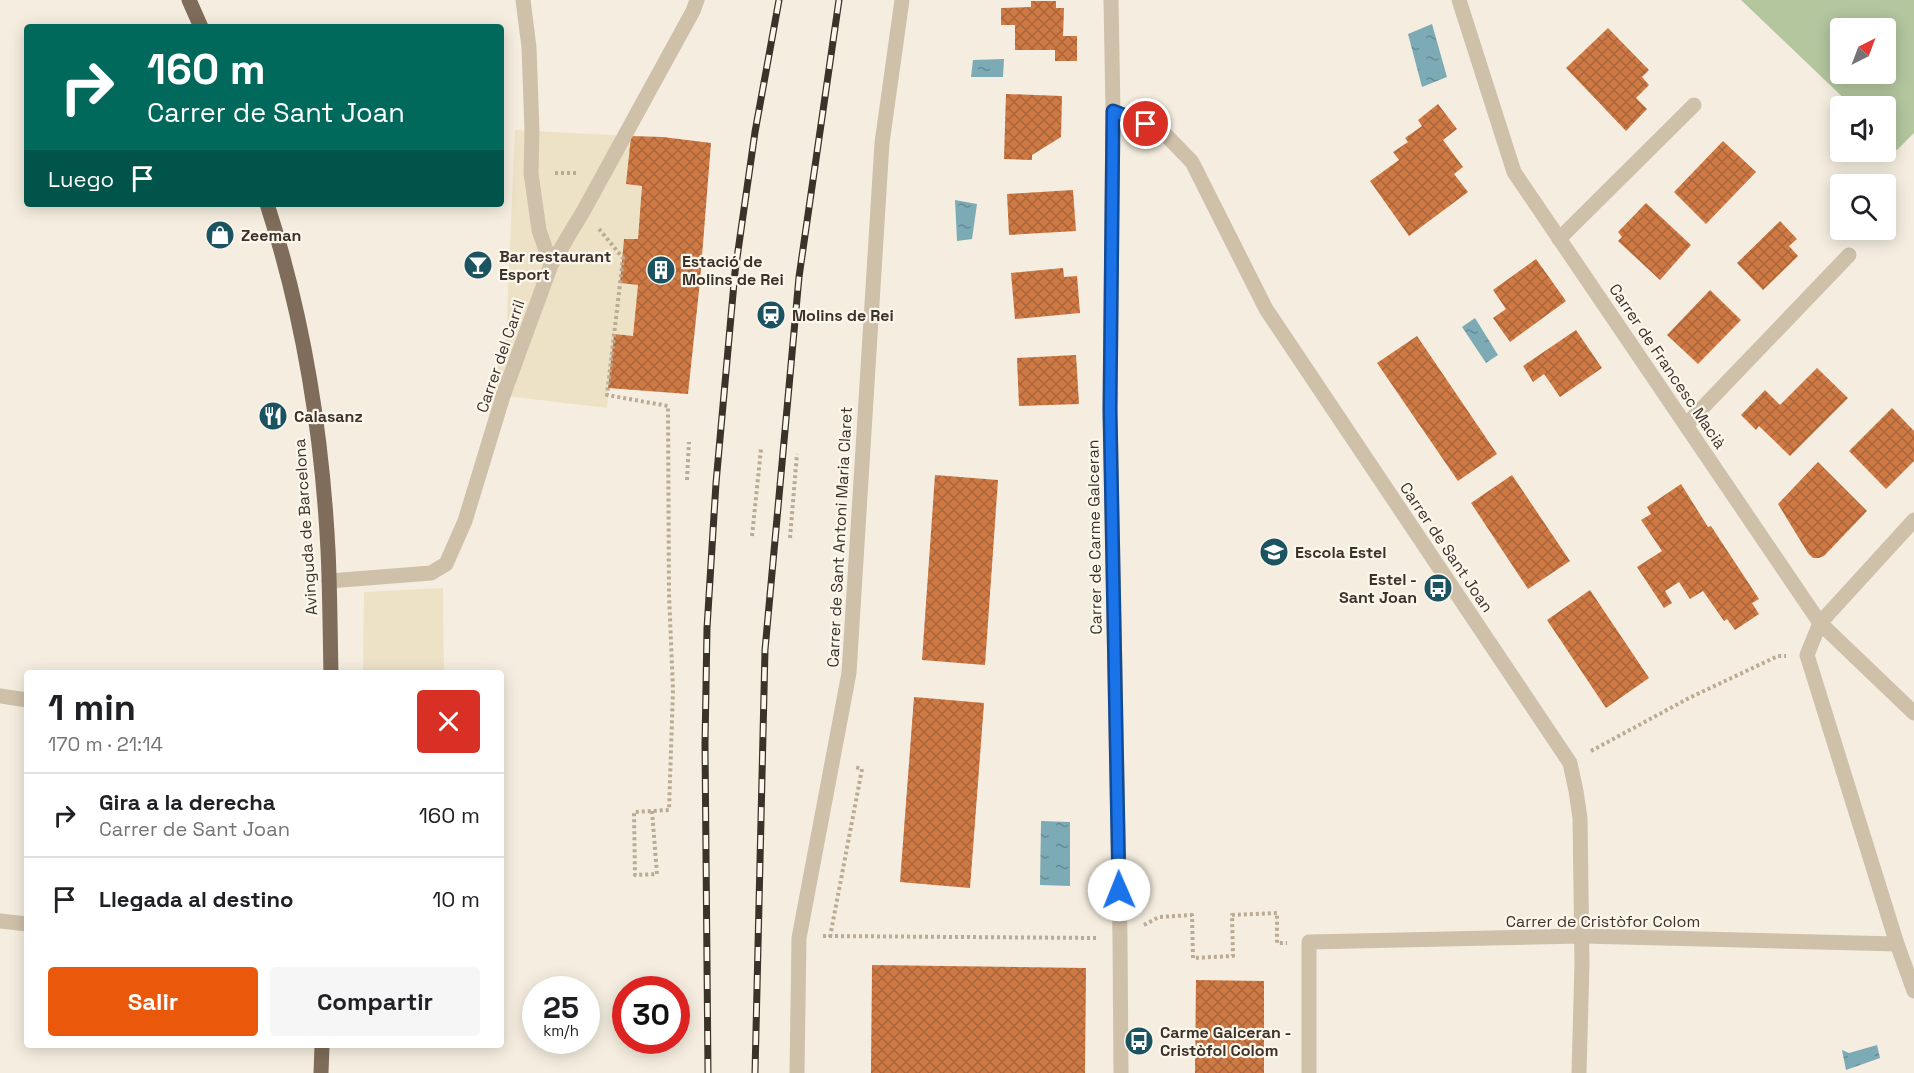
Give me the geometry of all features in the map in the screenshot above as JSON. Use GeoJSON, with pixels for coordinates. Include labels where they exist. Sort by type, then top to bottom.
{"type":"FeatureCollection","features":[{"type":"Feature","properties":{"kind":"main road"},"geometry":{"type":"LineString","coordinates":[[189,0],[200,24]]}},
{"type":"Feature","properties":{"kind":"main road","name":"Avinguda de Barcelona"},"geometry":{"type":"LineString","coordinates":[[268,207],[294,303],[320,448],[328,549],[331,670]]}},
{"type":"Feature","properties":{"kind":"main road"},"geometry":{"type":"LineString","coordinates":[[321,1073],[322,1048]]}},
{"type":"Feature","properties":{"kind":"street"},"geometry":{"type":"LineString","coordinates":[[523,0],[529,47],[531,173],[539,230],[550,265]]}},
{"type":"Feature","properties":{"kind":"street","name":"Carrer del Carril"},"geometry":{"type":"LineString","coordinates":[[329,581],[431,573],[446,564],[465,521],[503,396],[550,265],[604,174],[697,0]]}},
{"type":"Feature","properties":{"kind":"street","name":"Carrer de Sant Antoni Maria Claret"},"geometry":{"type":"LineString","coordinates":[[796,1073],[799,938],[849,673],[882,143],[902,0]]}},
{"type":"Feature","properties":{"kind":"street","name":"Carrer de Carme Galceran"},"geometry":{"type":"LineString","coordinates":[[1111,0],[1113,111],[1110,410],[1121,1073]]}},
{"type":"Feature","properties":{"kind":"street","name":"Carrer de Francesc Macià"},"geometry":{"type":"LineString","coordinates":[[1459,0],[1514,172],[1821,623],[1914,713]]}},
{"type":"Feature","properties":{"kind":"street"},"geometry":{"type":"LineString","coordinates":[[1559,239],[1694,105]]}},
{"type":"Feature","properties":{"kind":"street","name":"Carrer de Sant Joan"},"geometry":{"type":"LineString","coordinates":[[1113,111],[1162,131],[1192,162],[1266,309],[1570,763],[1580,818],[1582,936],[1579,1073]]}},
{"type":"Feature","properties":{"kind":"street"},"geometry":{"type":"LineString","coordinates":[[1686,425],[1849,255]]}},
{"type":"Feature","properties":{"kind":"street"},"geometry":{"type":"LineString","coordinates":[[1914,520],[1821,623],[1808,655],[1897,944],[1914,991]]}},
{"type":"Feature","properties":{"kind":"street"},"geometry":{"type":"LineString","coordinates":[[0,696],[24,700]]}},
{"type":"Feature","properties":{"kind":"street"},"geometry":{"type":"LineString","coordinates":[[0,921],[24,924]]}},
{"type":"Feature","properties":{"kind":"street","name":"Carrer de Cristòfor Colom"},"geometry":{"type":"LineString","coordinates":[[1309,1073],[1309,942],[1582,936],[1897,944]]}},
{"type":"Feature","properties":{"kind":"path"},"geometry":{"type":"LineString","coordinates":[[531,173],[604,174]]}},
{"type":"Feature","properties":{"kind":"path"},"geometry":{"type":"LineString","coordinates":[[584,210],[623,258],[607,395],[668,406],[669,594],[673,690],[669,810],[634,812],[635,875],[657,874],[652,811]]}},
{"type":"Feature","properties":{"kind":"path"},"geometry":{"type":"LineString","coordinates":[[687,480],[689,442]]}},
{"type":"Feature","properties":{"kind":"path"},"geometry":{"type":"LineString","coordinates":[[752,536],[760,449]]}},
{"type":"Feature","properties":{"kind":"path"},"geometry":{"type":"LineString","coordinates":[[790,538],[797,454]]}},
{"type":"Feature","properties":{"kind":"path"},"geometry":{"type":"LineString","coordinates":[[1570,763],[1689,698],[1778,656],[1808,655]]}},
{"type":"Feature","properties":{"kind":"path"},"geometry":{"type":"LineString","coordinates":[[818,936],[1120,938],[1159,917],[1192,915],[1193,958],[1233,956],[1232,915],[1277,913],[1277,943]]}},
{"type":"Feature","properties":{"kind":"green space"},"geometry":{"type":"Polygon","coordinates":[[[1741,0],[1914,0],[1914,133],[1897,150],[1896,96],[1842,96],[1741,0]]]}},
{"type":"Feature","properties":{"kind":"shaded area"},"geometry":{"type":"Polygon","coordinates":[[[515,130],[631,136],[626,184],[642,186],[638,239],[624,239],[620,283],[638,285],[633,336],[614,335],[607,408],[488,394],[506,337],[515,130]]]}},
{"type":"Feature","properties":{"kind":"shaded area"},"geometry":{"type":"Polygon","coordinates":[[[443,588],[444,670],[363,670],[364,592],[443,588]]]}},
{"type":"Feature","properties":{"kind":"water"},"geometry":{"type":"Polygon","coordinates":[[[1432,24],[1447,77],[1422,87],[1408,34],[1432,24]]]}},
{"type":"Feature","properties":{"kind":"water"},"geometry":{"type":"Polygon","coordinates":[[[1004,59],[1003,77],[971,77],[973,60],[1004,59]]]}},
{"type":"Feature","properties":{"kind":"water"},"geometry":{"type":"Polygon","coordinates":[[[955,200],[977,204],[972,239],[957,241],[955,200]]]}},
{"type":"Feature","properties":{"kind":"water"},"geometry":{"type":"Polygon","coordinates":[[[1475,318],[1498,355],[1486,363],[1462,327],[1475,318]]]}},
{"type":"Feature","properties":{"kind":"water"},"geometry":{"type":"Polygon","coordinates":[[[1041,821],[1070,822],[1070,886],[1040,885],[1041,821]]]}},
{"type":"Feature","properties":{"kind":"water"},"geometry":{"type":"Polygon","coordinates":[[[1877,1045],[1880,1058],[1846,1070],[1842,1050],[1849,1053],[1877,1045]]]}},
{"type":"Feature","properties":{"kind":"building"},"geometry":{"type":"Polygon","coordinates":[[[1031,1],[1056,1],[1056,8],[1064,8],[1063,36],[1077,36],[1077,61],[1055,61],[1055,50],[1015,50],[1015,25],[1001,25],[1001,8],[1031,7],[1031,1]]]}},
{"type":"Feature","properties":{"kind":"building"},"geometry":{"type":"Polygon","coordinates":[[[1608,28],[1649,70],[1642,77],[1649,85],[1636,98],[1647,109],[1626,131],[1566,68],[1608,28]]]}},
{"type":"Feature","properties":{"kind":"building"},"geometry":{"type":"Polygon","coordinates":[[[1006,94],[1062,96],[1061,137],[1032,155],[1032,160],[1004,159],[1006,94]]]}},
{"type":"Feature","properties":{"kind":"building"},"geometry":{"type":"Polygon","coordinates":[[[1438,104],[1457,129],[1443,140],[1463,167],[1454,174],[1468,192],[1409,236],[1370,181],[1399,160],[1393,152],[1408,142],[1405,138],[1422,126],[1418,120],[1438,104]]]}},
{"type":"Feature","properties":{"kind":"building","name":"Estació de Molins de Rei"},"geometry":{"type":"Polygon","coordinates":[[[631,136],[711,143],[688,394],[608,388],[614,334],[633,336],[638,285],[620,283],[624,239],[638,239],[642,186],[626,184],[631,136]]]}},
{"type":"Feature","properties":{"kind":"building"},"geometry":{"type":"Polygon","coordinates":[[[1723,141],[1756,172],[1706,224],[1674,192],[1723,141]]]}},
{"type":"Feature","properties":{"kind":"building"},"geometry":{"type":"Polygon","coordinates":[[[1073,190],[1076,231],[1009,235],[1007,194],[1073,190]]]}},
{"type":"Feature","properties":{"kind":"building"},"geometry":{"type":"Polygon","coordinates":[[[1646,203],[1691,245],[1660,280],[1618,241],[1622,237],[1618,232],[1646,203]]]}},
{"type":"Feature","properties":{"kind":"building"},"geometry":{"type":"Polygon","coordinates":[[[1780,221],[1797,239],[1789,246],[1798,256],[1763,290],[1737,263],[1780,221]]]}},
{"type":"Feature","properties":{"kind":"building"},"geometry":{"type":"Polygon","coordinates":[[[1536,259],[1566,301],[1510,342],[1493,318],[1506,309],[1493,290],[1536,259]]]}},
{"type":"Feature","properties":{"kind":"building"},"geometry":{"type":"Polygon","coordinates":[[[1063,268],[1064,277],[1077,276],[1080,313],[1015,319],[1011,273],[1063,268]]]}},
{"type":"Feature","properties":{"kind":"building"},"geometry":{"type":"Polygon","coordinates":[[[1710,290],[1741,320],[1698,364],[1667,335],[1710,290]]]}},
{"type":"Feature","properties":{"kind":"building"},"geometry":{"type":"Polygon","coordinates":[[[1576,330],[1602,368],[1560,397],[1544,374],[1533,382],[1523,366],[1576,330]]]}},
{"type":"Feature","properties":{"kind":"building"},"geometry":{"type":"Polygon","coordinates":[[[1417,336],[1497,454],[1458,481],[1377,363],[1417,336]]]}},
{"type":"Feature","properties":{"kind":"building"},"geometry":{"type":"Polygon","coordinates":[[[1076,355],[1079,404],[1019,406],[1017,358],[1076,355]]]}},
{"type":"Feature","properties":{"kind":"building"},"geometry":{"type":"Polygon","coordinates":[[[1817,368],[1848,398],[1790,456],[1759,426],[1756,430],[1741,415],[1765,390],[1780,405],[1817,368]]]}},
{"type":"Feature","properties":{"kind":"building"},"geometry":{"type":"Polygon","coordinates":[[[1892,408],[1914,431],[1914,461],[1886,489],[1849,451],[1892,408]]]}},
{"type":"Feature","properties":{"kind":"building"},"geometry":{"type":"Polygon","coordinates":[[[1818,462],[1867,511],[1824,556],[1813,558],[1778,504],[1818,462]]]}},
{"type":"Feature","properties":{"kind":"building"},"geometry":{"type":"Polygon","coordinates":[[[935,475],[998,480],[985,665],[922,660],[935,475]]]}},
{"type":"Feature","properties":{"kind":"building"},"geometry":{"type":"Polygon","coordinates":[[[1512,475],[1570,561],[1528,589],[1471,503],[1512,475]]]}},
{"type":"Feature","properties":{"kind":"building"},"geometry":{"type":"Polygon","coordinates":[[[1681,484],[1759,599],[1752,603],[1759,614],[1735,630],[1727,619],[1724,621],[1703,591],[1690,599],[1679,582],[1665,591],[1672,603],[1664,608],[1637,567],[1662,551],[1641,520],[1651,514],[1647,507],[1681,484]]]}},
{"type":"Feature","properties":{"kind":"building"},"geometry":{"type":"Polygon","coordinates":[[[1590,590],[1649,678],[1606,708],[1547,620],[1590,590]]]}},
{"type":"Feature","properties":{"kind":"building"},"geometry":{"type":"Polygon","coordinates":[[[914,697],[984,703],[970,888],[900,882],[914,697]]]}},
{"type":"Feature","properties":{"kind":"building"},"geometry":{"type":"Polygon","coordinates":[[[872,965],[1086,968],[1085,1073],[871,1073],[872,965]]]}},
{"type":"Feature","properties":{"kind":"building"},"geometry":{"type":"Polygon","coordinates":[[[1196,980],[1264,981],[1264,1073],[1195,1073],[1196,980]]]}},
{"type":"Feature","properties":{"kind":"railway"},"geometry":{"type":"LineString","coordinates":[[708,1073],[705,744],[707,628],[716,483],[735,272],[755,132],[779,0]]}},
{"type":"Feature","properties":{"kind":"railway"},"geometry":{"type":"LineString","coordinates":[[755,1073],[765,650],[799,277],[839,0]]}},
{"type":"Feature","properties":{"kind":"place","name":"Zeeman"},"geometry":{"type":"Point","coordinates":[220,235]}},
{"type":"Feature","properties":{"kind":"place","name":"Bar restaurant Esport"},"geometry":{"type":"Point","coordinates":[478,265]}},
{"type":"Feature","properties":{"kind":"place","name":"Estació de Molins de Rei"},"geometry":{"type":"Point","coordinates":[661,270]}},
{"type":"Feature","properties":{"kind":"place","name":"Molins de Rei"},"geometry":{"type":"Point","coordinates":[771,315]}},
{"type":"Feature","properties":{"kind":"place","name":"Calasanz"},"geometry":{"type":"Point","coordinates":[273,416]}},
{"type":"Feature","properties":{"kind":"place","name":"Escola Estel"},"geometry":{"type":"Point","coordinates":[1274,552]}},
{"type":"Feature","properties":{"kind":"place","name":"Estel - Sant Joan"},"geometry":{"type":"Point","coordinates":[1438,588]}},
{"type":"Feature","properties":{"kind":"place","name":"Carme Galceran - Cristòfol Colom"},"geometry":{"type":"Point","coordinates":[1139,1041]}},
{"type":"Feature","properties":{"kind":"route"},"geometry":{"type":"LineString","coordinates":[[1119,890],[1110,410],[1113,111],[1146,124]]}}]}
